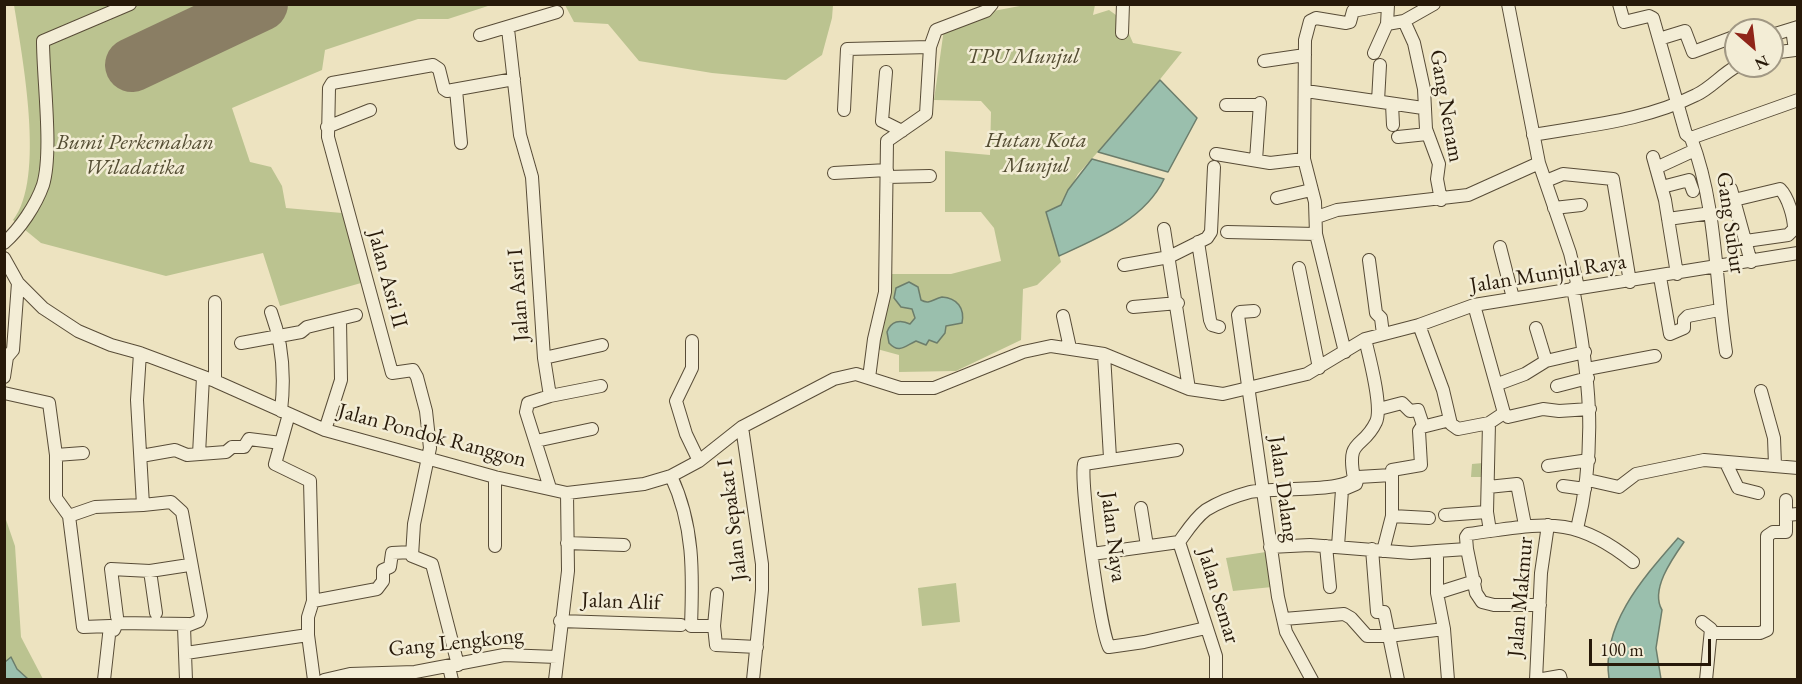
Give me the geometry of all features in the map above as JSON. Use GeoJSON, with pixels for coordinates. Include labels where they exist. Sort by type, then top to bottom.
{"type":"FeatureCollection","features":[{"type":"Feature","properties":{"kind":"street"},"geometry":{"type":"LineString","coordinates":[[4,243],[29,212],[43,185],[47,160],[43,41],[130,4]]}},
{"type":"Feature","properties":{"kind":"street"},"geometry":{"type":"LineString","coordinates":[[869,378],[874,339],[885,292],[887,141],[922,119],[928,109],[930,47],[936,30],[986,11],[992,4]]}},
{"type":"Feature","properties":{"kind":"street"},"geometry":{"type":"LineString","coordinates":[[1387,24],[1404,21],[1434,4]]}},
{"type":"Feature","properties":{"kind":"street"},"geometry":{"type":"LineString","coordinates":[[1508,4],[1539,163],[1554,208],[1575,288],[1588,373],[1589,460],[1587,484],[1577,529]]}},
{"type":"Feature","properties":{"kind":"street","name":"Gang Subur"},"geometry":{"type":"LineString","coordinates":[[1619,4],[1624,22],[1651,16],[1686,134],[1693,144],[1703,169],[1711,213],[1719,310],[1726,352]]}},
{"type":"Feature","properties":{"kind":"street"},"geometry":{"type":"LineString","coordinates":[[1346,352],[1316,234],[1317,217],[1304,159],[1305,55],[1310,21],[1317,18],[1346,23],[1350,22],[1355,11],[1388,5],[1387,24],[1374,53]]}},
{"type":"Feature","properties":{"kind":"street"},"geometry":{"type":"LineString","coordinates":[[1122,10],[1122,33]]}},
{"type":"Feature","properties":{"kind":"street"},"geometry":{"type":"LineString","coordinates":[[480,35],[557,12]]}},
{"type":"Feature","properties":{"kind":"street","name":"Gang Nenam"},"geometry":{"type":"LineString","coordinates":[[1404,21],[1414,43],[1424,88],[1423,108],[1427,134],[1439,164],[1437,179],[1441,200]]}},
{"type":"Feature","properties":{"kind":"street","name":"Jalan Asri I"},"geometry":{"type":"LineString","coordinates":[[508,28],[520,135],[532,177],[544,358],[550,396]]}},
{"type":"Feature","properties":{"kind":"street"},"geometry":{"type":"LineString","coordinates":[[1795,28],[1796,50]]}},
{"type":"Feature","properties":{"kind":"street"},"geometry":{"type":"LineString","coordinates":[[1659,39],[1685,31],[1693,52],[1724,40]]}},
{"type":"Feature","properties":{"kind":"street"},"geometry":{"type":"LineString","coordinates":[[844,110],[847,49],[930,47]]}},
{"type":"Feature","properties":{"kind":"street"},"geometry":{"type":"LineString","coordinates":[[1264,61],[1305,55]]}},
{"type":"Feature","properties":{"kind":"street","name":"Jalan Asri II"},"geometry":{"type":"LineString","coordinates":[[428,459],[426,411],[417,377],[409,369],[392,373],[327,127],[330,84],[433,65],[439,69],[445,90],[456,90]]}},
{"type":"Feature","properties":{"kind":"street"},"geometry":{"type":"LineString","coordinates":[[1378,101],[1380,65]]}},
{"type":"Feature","properties":{"kind":"street"},"geometry":{"type":"LineString","coordinates":[[886,72],[882,121],[902,131]]}},
{"type":"Feature","properties":{"kind":"street"},"geometry":{"type":"LineString","coordinates":[[1533,135],[1628,121],[1676,104],[1706,82],[1724,73]]}},
{"type":"Feature","properties":{"kind":"street"},"geometry":{"type":"LineString","coordinates":[[461,143],[456,90],[514,79]]}},
{"type":"Feature","properties":{"kind":"street"},"geometry":{"type":"LineString","coordinates":[[1306,91],[1423,108]]}},
{"type":"Feature","properties":{"kind":"street"},"geometry":{"type":"LineString","coordinates":[[1677,274],[1662,187],[1655,162],[1797,100]]}},
{"type":"Feature","properties":{"kind":"street"},"geometry":{"type":"LineString","coordinates":[[1226,105],[1260,104],[1256,160]]}},
{"type":"Feature","properties":{"kind":"street"},"geometry":{"type":"LineString","coordinates":[[1392,104],[1393,125]]}},
{"type":"Feature","properties":{"kind":"street"},"geometry":{"type":"LineString","coordinates":[[327,127],[370,110]]}},
{"type":"Feature","properties":{"kind":"street"},"geometry":{"type":"LineString","coordinates":[[1398,137],[1427,134]]}},
{"type":"Feature","properties":{"kind":"street"},"geometry":{"type":"LineString","coordinates":[[1216,154],[1282,163],[1304,159]]}},
{"type":"Feature","properties":{"kind":"street"},"geometry":{"type":"LineString","coordinates":[[1317,217],[1337,210],[1411,201],[1441,200],[1479,192],[1539,163]]}},
{"type":"Feature","properties":{"kind":"street"},"geometry":{"type":"LineString","coordinates":[[1124,265],[1169,257],[1198,242],[1211,232],[1214,167]]}},
{"type":"Feature","properties":{"kind":"street"},"geometry":{"type":"LineString","coordinates":[[834,172],[930,176]]}},
{"type":"Feature","properties":{"kind":"street"},"geometry":{"type":"LineString","coordinates":[[1546,181],[1556,176],[1571,174],[1613,179],[1630,282]]}},
{"type":"Feature","properties":{"kind":"street"},"geometry":{"type":"LineString","coordinates":[[1662,187],[1689,180],[1693,191]]}},
{"type":"Feature","properties":{"kind":"street"},"geometry":{"type":"LineString","coordinates":[[1746,241],[1788,235],[1794,229],[1785,194],[1780,189],[1733,194],[1751,262]]}},
{"type":"Feature","properties":{"kind":"street"},"geometry":{"type":"LineString","coordinates":[[1277,198],[1311,190]]}},
{"type":"Feature","properties":{"kind":"street"},"geometry":{"type":"LineString","coordinates":[[1554,208],[1581,205]]}},
{"type":"Feature","properties":{"kind":"street"},"geometry":{"type":"LineString","coordinates":[[1668,219],[1711,213]]}},
{"type":"Feature","properties":{"kind":"street"},"geometry":{"type":"LineString","coordinates":[[1164,228],[1178,303],[1189,389]]}},
{"type":"Feature","properties":{"kind":"street"},"geometry":{"type":"LineString","coordinates":[[1227,232],[1316,234]]}},
{"type":"Feature","properties":{"kind":"street"},"geometry":{"type":"LineString","coordinates":[[1198,242],[1210,320],[1212,325],[1219,327]]}},
{"type":"Feature","properties":{"kind":"street"},"geometry":{"type":"LineString","coordinates":[[1500,247],[1513,298]]}},
{"type":"Feature","properties":{"kind":"street","name":"Jalan Munjul Raya"},"geometry":{"type":"LineString","coordinates":[[869,378],[900,388],[934,388],[1038,347],[1070,348],[1104,354],[1189,389],[1223,394],[1307,375],[1365,339],[1419,325],[1474,305],[1575,288],[1716,269],[1797,253]]}},
{"type":"Feature","properties":{"kind":"street","name":"Jalan Pondok Ranggon"},"geometry":{"type":"LineString","coordinates":[[4,258],[18,283],[43,308],[68,325],[111,345],[140,353],[209,379],[325,430],[495,477],[567,493],[644,484],[671,476],[699,461],[742,427],[834,379],[856,374],[869,378]]}},
{"type":"Feature","properties":{"kind":"street"},"geometry":{"type":"LineString","coordinates":[[1369,260],[1376,313],[1381,318],[1383,334]]}},
{"type":"Feature","properties":{"kind":"street"},"geometry":{"type":"LineString","coordinates":[[1299,268],[1319,369]]}},
{"type":"Feature","properties":{"kind":"street"},"geometry":{"type":"LineString","coordinates":[[1660,278],[1670,334],[1684,328],[1684,320],[1688,316],[1719,310]]}},
{"type":"Feature","properties":{"kind":"street"},"geometry":{"type":"LineString","coordinates":[[4,377],[7,357],[13,350],[18,283]]}},
{"type":"Feature","properties":{"kind":"street"},"geometry":{"type":"LineString","coordinates":[[199,454],[209,379],[215,302]]}},
{"type":"Feature","properties":{"kind":"street"},"geometry":{"type":"LineString","coordinates":[[1133,308],[1178,303]]}},
{"type":"Feature","properties":{"kind":"street"},"geometry":{"type":"LineString","coordinates":[[1474,305],[1486,356],[1498,384],[1504,412],[1508,417],[1543,409],[1558,411],[1590,409]]}},
{"type":"Feature","properties":{"kind":"street","name":"Jalan Dalang"},"geometry":{"type":"LineString","coordinates":[[1254,311],[1240,312],[1238,315],[1270,548],[1286,632],[1312,680]]}},
{"type":"Feature","properties":{"kind":"street"},"geometry":{"type":"LineString","coordinates":[[272,312],[279,334],[285,412],[281,443],[275,464],[310,480],[313,601],[308,617],[308,635],[314,680]]}},
{"type":"Feature","properties":{"kind":"street"},"geometry":{"type":"LineString","coordinates":[[241,343],[279,334],[301,332],[307,327],[356,315]]}},
{"type":"Feature","properties":{"kind":"street"},"geometry":{"type":"LineString","coordinates":[[1063,316],[1070,348]]}},
{"type":"Feature","properties":{"kind":"street"},"geometry":{"type":"LineString","coordinates":[[325,430],[341,380],[339,320]]}},
{"type":"Feature","properties":{"kind":"street"},"geometry":{"type":"LineString","coordinates":[[1419,325],[1443,390],[1453,427],[1458,429],[1489,423],[1504,412]]}},
{"type":"Feature","properties":{"kind":"street"},"geometry":{"type":"LineString","coordinates":[[1536,328],[1546,362]]}},
{"type":"Feature","properties":{"kind":"street"},"geometry":{"type":"LineString","coordinates":[[1179,542],[1204,512],[1237,496],[1263,490],[1338,485],[1352,481],[1354,478],[1351,460],[1353,449],[1376,422],[1379,409],[1365,339]]}},
{"type":"Feature","properties":{"kind":"street"},"geometry":{"type":"LineString","coordinates":[[692,341],[692,368],[676,401],[686,434],[699,461]]}},
{"type":"Feature","properties":{"kind":"street"},"geometry":{"type":"LineString","coordinates":[[544,358],[602,345]]}},
{"type":"Feature","properties":{"kind":"street"},"geometry":{"type":"LineString","coordinates":[[1498,384],[1525,374],[1546,362],[1585,352]]}},
{"type":"Feature","properties":{"kind":"street"},"geometry":{"type":"LineString","coordinates":[[140,353],[137,400],[143,505]]}},
{"type":"Feature","properties":{"kind":"street","name":"Jalan Naya"},"geometry":{"type":"LineString","coordinates":[[1104,354],[1110,458],[1083,466],[1092,554],[1109,647],[1144,642],[1206,628]]}},
{"type":"Feature","properties":{"kind":"street"},"geometry":{"type":"LineString","coordinates":[[1557,386],[1588,373],[1655,356]]}},
{"type":"Feature","properties":{"kind":"street"},"geometry":{"type":"LineString","coordinates":[[550,488],[526,405],[550,396],[601,386]]}},
{"type":"Feature","properties":{"kind":"street"},"geometry":{"type":"LineString","coordinates":[[1761,392],[1774,438],[1775,465]]}},
{"type":"Feature","properties":{"kind":"street"},"geometry":{"type":"LineString","coordinates":[[4,393],[49,403],[56,455],[51,499],[69,516],[83,627],[110,626],[104,680]]}},
{"type":"Feature","properties":{"kind":"street"},"geometry":{"type":"LineString","coordinates":[[1379,409],[1402,403],[1410,411],[1419,411],[1422,427],[1419,430],[1421,465],[1394,468],[1392,516],[1378,550],[1377,612],[1384,612],[1398,680]]}},
{"type":"Feature","properties":{"kind":"street"},"geometry":{"type":"LineString","coordinates":[[1422,427],[1450,420]]}},
{"type":"Feature","properties":{"kind":"street"},"geometry":{"type":"LineString","coordinates":[[1489,423],[1487,512],[1490,531]]}},
{"type":"Feature","properties":{"kind":"street","name":"Jalan Sepakat I"},"geometry":{"type":"LineString","coordinates":[[742,427],[762,564],[753,680]]}},
{"type":"Feature","properties":{"kind":"street"},"geometry":{"type":"LineString","coordinates":[[536,441],[592,429]]}},
{"type":"Feature","properties":{"kind":"street"},"geometry":{"type":"LineString","coordinates":[[141,456],[176,450],[187,455],[226,452],[232,447],[244,447],[249,439],[281,443]]}},
{"type":"Feature","properties":{"kind":"street"},"geometry":{"type":"LineString","coordinates":[[1110,458],[1177,450]]}},
{"type":"Feature","properties":{"kind":"street"},"geometry":{"type":"LineString","coordinates":[[56,455],[83,453]]}},
{"type":"Feature","properties":{"kind":"street"},"geometry":{"type":"LineString","coordinates":[[428,459],[414,524],[412,556],[432,564],[453,666],[452,680]]}},
{"type":"Feature","properties":{"kind":"street"},"geometry":{"type":"LineString","coordinates":[[1548,466],[1589,460]]}},
{"type":"Feature","properties":{"kind":"street"},"geometry":{"type":"LineString","coordinates":[[1563,486],[1587,484],[1614,487],[1646,472],[1697,461],[1797,468]]}},
{"type":"Feature","properties":{"kind":"street"},"geometry":{"type":"LineString","coordinates":[[1726,463],[1738,488],[1758,493]]}},
{"type":"Feature","properties":{"kind":"street"},"geometry":{"type":"LineString","coordinates":[[1330,587],[1332,546],[1342,514],[1342,490],[1356,484],[1358,477],[1392,475]]}},
{"type":"Feature","properties":{"kind":"street"},"geometry":{"type":"LineString","coordinates":[[671,476],[693,560],[686,626]]}},
{"type":"Feature","properties":{"kind":"street"},"geometry":{"type":"LineString","coordinates":[[495,477],[495,546]]}},
{"type":"Feature","properties":{"kind":"street"},"geometry":{"type":"LineString","coordinates":[[1488,487],[1517,484],[1525,525]]}},
{"type":"Feature","properties":{"kind":"street"},"geometry":{"type":"LineString","coordinates":[[555,680],[560,621],[566,594],[567,493]]}},
{"type":"Feature","properties":{"kind":"street"},"geometry":{"type":"LineString","coordinates":[[1711,633],[1760,633],[1767,630],[1767,536],[1773,532],[1786,532],[1792,515],[1786,500]]}},
{"type":"Feature","properties":{"kind":"street"},"geometry":{"type":"LineString","coordinates":[[69,516],[95,507],[143,505],[165,501],[178,506],[184,521],[189,565],[201,619],[184,627],[186,680]]}},
{"type":"Feature","properties":{"kind":"street"},"geometry":{"type":"LineString","coordinates":[[1141,508],[1147,546]]}},
{"type":"Feature","properties":{"kind":"street"},"geometry":{"type":"LineString","coordinates":[[1445,515],[1487,512]]}},
{"type":"Feature","properties":{"kind":"street"},"geometry":{"type":"LineString","coordinates":[[1392,516],[1429,518]]}},
{"type":"Feature","properties":{"kind":"street"},"geometry":{"type":"LineString","coordinates":[[1540,605],[1494,605],[1482,602],[1476,593],[1466,535],[1525,525],[1548,525]]}},
{"type":"Feature","properties":{"kind":"street","name":"Jalan Makmur"},"geometry":{"type":"LineString","coordinates":[[1536,680],[1540,605],[1548,525],[1577,529],[1610,544],[1633,562]]}},
{"type":"Feature","properties":{"kind":"street","name":"Jalan Semar"},"geometry":{"type":"LineString","coordinates":[[1092,554],[1179,542],[1215,656],[1216,680]]}},
{"type":"Feature","properties":{"kind":"street"},"geometry":{"type":"LineString","coordinates":[[567,543],[624,545]]}},
{"type":"Feature","properties":{"kind":"street"},"geometry":{"type":"LineString","coordinates":[[1270,548],[1332,546],[1378,550],[1467,549]]}},
{"type":"Feature","properties":{"kind":"street"},"geometry":{"type":"LineString","coordinates":[[1437,551],[1437,593],[1444,629],[1448,680]]}},
{"type":"Feature","properties":{"kind":"street"},"geometry":{"type":"LineString","coordinates":[[313,601],[377,589],[383,581],[383,570],[390,567],[392,553],[412,552]]}},
{"type":"Feature","properties":{"kind":"street"},"geometry":{"type":"LineString","coordinates":[[111,667],[114,627],[117,620],[111,569],[150,571],[189,565]]}},
{"type":"Feature","properties":{"kind":"street"},"geometry":{"type":"LineString","coordinates":[[150,571],[156,613]]}},
{"type":"Feature","properties":{"kind":"street"},"geometry":{"type":"LineString","coordinates":[[1437,593],[1475,581]]}},
{"type":"Feature","properties":{"kind":"street"},"geometry":{"type":"LineString","coordinates":[[717,594],[714,626],[716,645],[757,647]]}},
{"type":"Feature","properties":{"kind":"street"},"geometry":{"type":"LineString","coordinates":[[1284,619],[1344,614],[1351,618],[1363,634],[1389,636],[1444,629]]}},
{"type":"Feature","properties":{"kind":"street"},"geometry":{"type":"LineString","coordinates":[[117,620],[189,624]]}},
{"type":"Feature","properties":{"kind":"street","name":"Jalan Alif"},"geometry":{"type":"LineString","coordinates":[[560,621],[714,626]]}},
{"type":"Feature","properties":{"kind":"street"},"geometry":{"type":"LineString","coordinates":[[1702,622],[1710,626],[1711,633],[1706,680]]}},
{"type":"Feature","properties":{"kind":"street"},"geometry":{"type":"LineString","coordinates":[[186,653],[308,635]]}},
{"type":"Feature","properties":{"kind":"street","name":"Gang Lengkong"},"geometry":{"type":"LineString","coordinates":[[324,680],[350,674],[416,672],[504,655],[557,657]]}},
{"type":"Feature","properties":{"kind":"street"},"geometry":{"type":"LineString","coordinates":[[1536,680],[1560,676],[1562,680]]}},
{"type":"Feature","properties":{"kind":"green space"},"geometry":{"type":"Polygon","coordinates":[[[833,4],[832,18],[822,55],[786,80],[712,73],[639,61],[608,24],[574,22],[565,5],[833,4]]]}},
{"type":"Feature","properties":{"kind":"green space","name":"Bumi Perkemahan Wiladatika"},"geometry":{"type":"Polygon","coordinates":[[[14,5],[491,5],[448,19],[418,19],[325,50],[322,70],[232,108],[250,162],[271,167],[282,186],[286,208],[342,213],[361,283],[280,306],[263,253],[166,276],[41,243],[13,220],[23,201],[30,147],[26,85],[14,5]]]}},
{"type":"Feature","properties":{"kind":"green space"},"geometry":{"type":"Polygon","coordinates":[[[1025,5],[1095,5],[1093,15],[1109,10],[1123,20],[1133,43],[1182,52],[1132,114],[1078,174],[1061,205],[1047,212],[1061,262],[1037,285],[1023,289],[1021,340],[956,371],[899,372],[899,355],[877,349],[884,274],[951,274],[1001,261],[994,228],[981,212],[945,212],[945,151],[990,155],[991,112],[981,101],[934,100],[944,29],[988,12],[1025,5]]]}},
{"type":"Feature","properties":{"kind":"green space"},"geometry":{"type":"Polygon","coordinates":[[[1483,463],[1483,477],[1471,477],[1472,464],[1483,463]]]}},
{"type":"Feature","properties":{"kind":"green space"},"geometry":{"type":"Polygon","coordinates":[[[4,514],[15,546],[21,637],[43,679],[5,679],[4,514]]]}},
{"type":"Feature","properties":{"kind":"green space"},"geometry":{"type":"Polygon","coordinates":[[[1266,552],[1272,587],[1233,591],[1226,558],[1266,552]]]}},
{"type":"Feature","properties":{"kind":"green space"},"geometry":{"type":"Polygon","coordinates":[[[956,583],[960,622],[922,626],[918,588],[956,583]]]}},
{"type":"Feature","properties":{"kind":"shaded area"},"geometry":{"type":"Polygon","coordinates":[[[1160,80],[1197,118],[1168,172],[1098,152],[1160,80]]]}},
{"type":"Feature","properties":{"kind":"shaded area"},"geometry":{"type":"Polygon","coordinates":[[[1092,159],[1164,179],[1156,193],[1133,216],[1105,234],[1059,256],[1046,212],[1061,205],[1068,190],[1092,159]]]}},
{"type":"Feature","properties":{"kind":"shaded area"},"geometry":{"type":"Polygon","coordinates":[[[909,282],[918,287],[921,300],[929,302],[942,297],[952,299],[961,308],[963,318],[962,323],[946,326],[945,333],[937,343],[929,340],[926,345],[916,341],[899,349],[889,343],[887,332],[896,322],[910,324],[915,318],[912,309],[901,307],[894,298],[896,288],[909,282]]]}},
{"type":"Feature","properties":{"kind":"shaded area"},"geometry":{"type":"Polygon","coordinates":[[[1678,538],[1684,542],[1664,575],[1659,593],[1662,610],[1656,648],[1661,679],[1609,679],[1608,659],[1618,620],[1639,585],[1678,538]]]}},
{"type":"Feature","properties":{"kind":"shaded area"},"geometry":{"type":"Polygon","coordinates":[[[11,657],[17,669],[28,679],[5,679],[5,662],[11,657]]]}},
{"type":"Feature","properties":{"kind":"runway"},"geometry":{"type":"LineString","coordinates":[[132,65],[261,4]]}},
{"type":"Feature","properties":{"kind":"park label","name":"TPU Munjul"},"geometry":{"type":"Point","coordinates":[1023,57]}},
{"type":"Feature","properties":{"kind":"park label","name":"Hutan Kota Munjul"},"geometry":{"type":"Point","coordinates":[1036,154]}}]}
